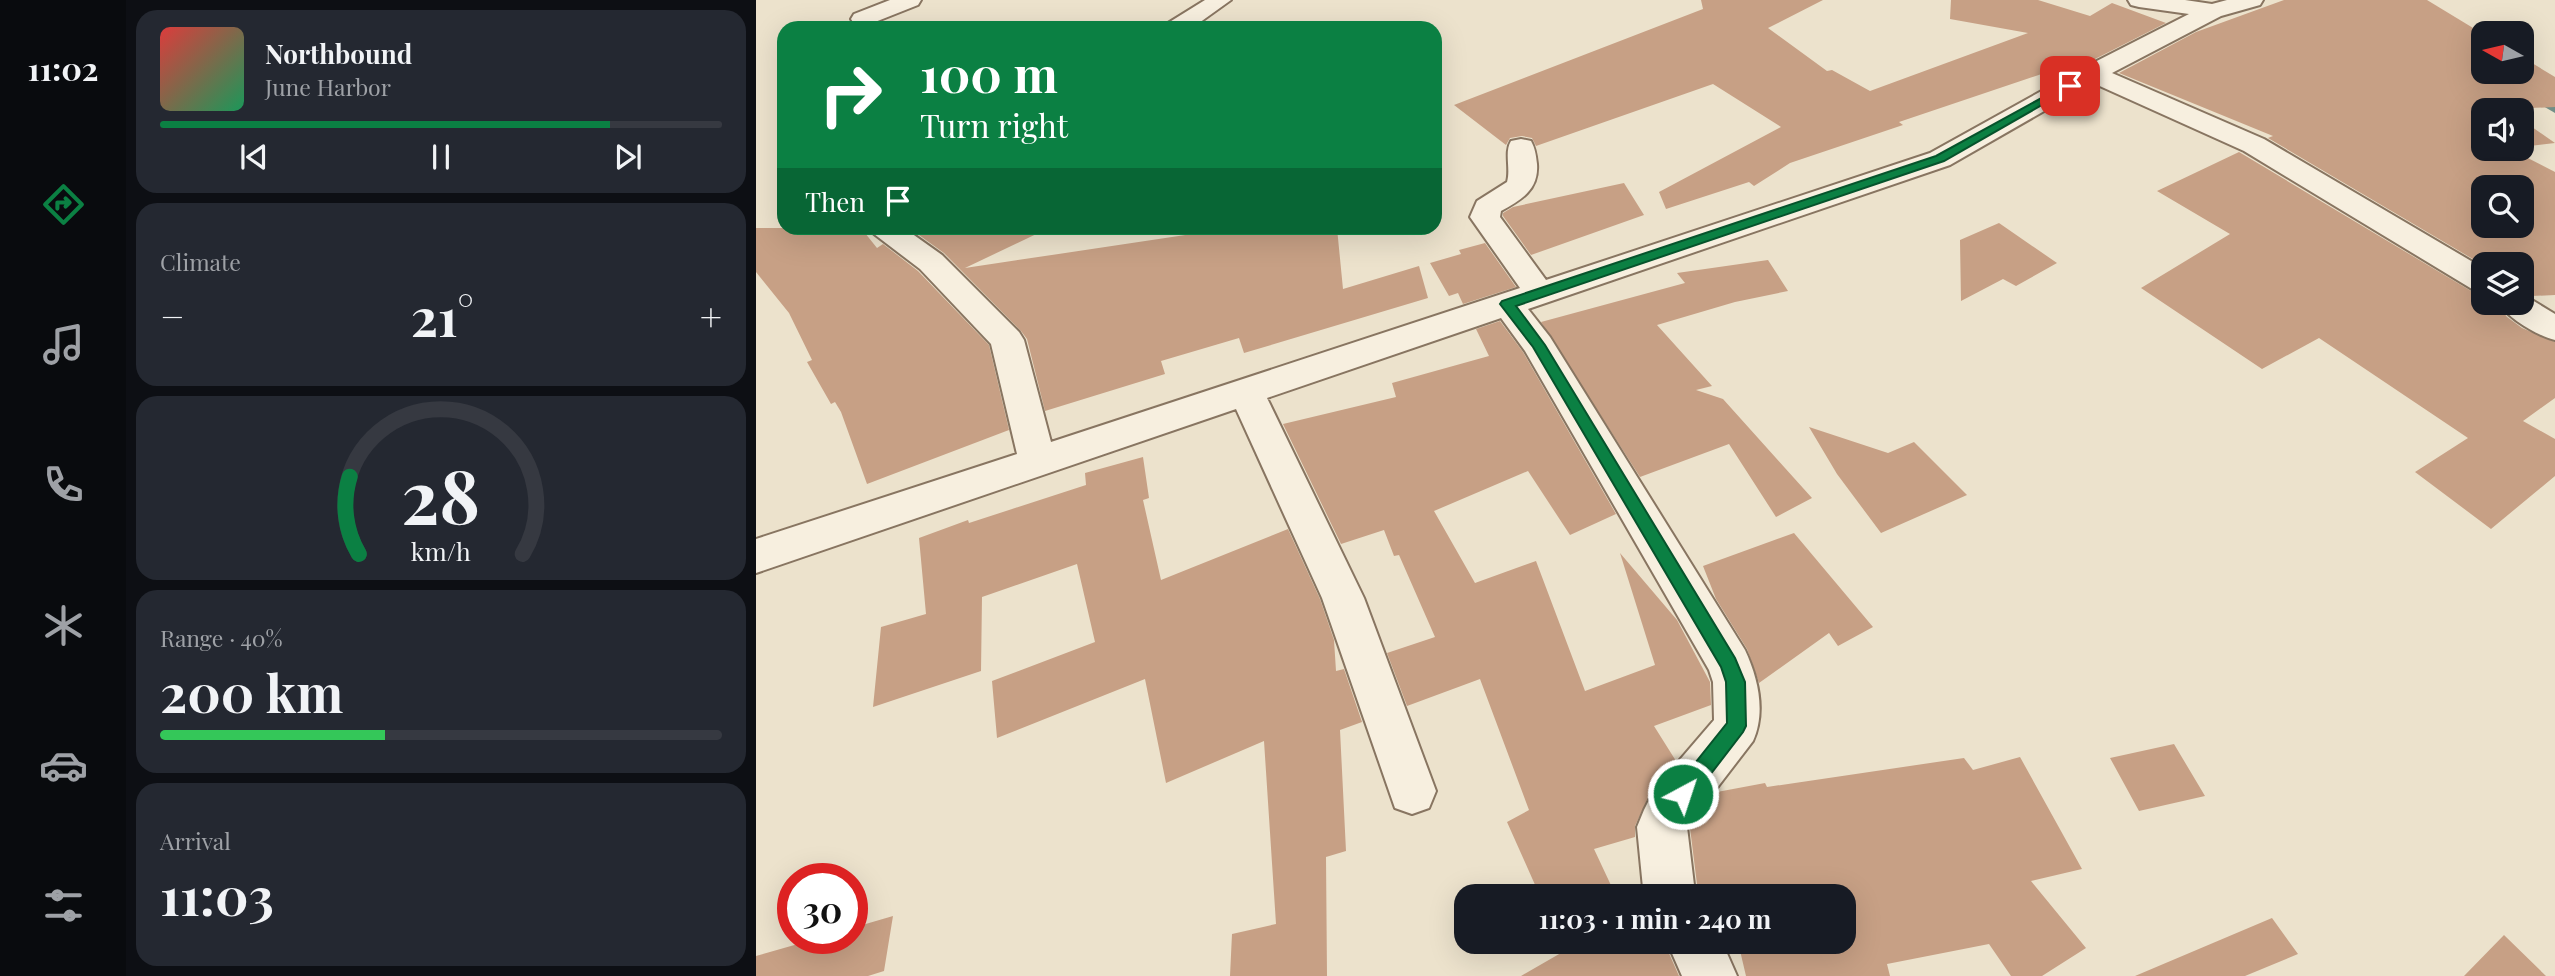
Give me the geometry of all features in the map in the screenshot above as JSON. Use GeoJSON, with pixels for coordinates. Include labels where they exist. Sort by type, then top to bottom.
{"type":"FeatureCollection","features":[{"type":"Feature","properties":{"kind":"street"},"geometry":{"type":"LineString","coordinates":[[862,19],[910,0]]}},
{"type":"Feature","properties":{"kind":"street"},"geometry":{"type":"LineString","coordinates":[[1188,21],[1220,0]]}},
{"type":"Feature","properties":{"kind":"street"},"geometry":{"type":"LineString","coordinates":[[2138,0],[2213,11]]}},
{"type":"Feature","properties":{"kind":"street"},"geometry":{"type":"LineString","coordinates":[[756,556],[1940,159],[2092,74],[2213,11],[2252,0]]}},
{"type":"Feature","properties":{"kind":"street"},"geometry":{"type":"LineString","coordinates":[[2092,74],[2254,145],[2471,275]]}},
{"type":"Feature","properties":{"kind":"street"},"geometry":{"type":"LineString","coordinates":[[1521,147],[1525,178],[1519,189],[1487,207],[1485,217],[1523,299],[1538,345],[1729,664],[1735,682],[1737,726],[1695,781],[1671,807],[1662,827],[1669,884]]}},
{"type":"Feature","properties":{"kind":"street"},"geometry":{"type":"LineString","coordinates":[[895,235],[931,262],[1007,340],[1037,460]]}},
{"type":"Feature","properties":{"kind":"street"},"geometry":{"type":"LineString","coordinates":[[2533,315],[2555,329]]}},
{"type":"Feature","properties":{"kind":"street"},"geometry":{"type":"LineString","coordinates":[[1246,391],[1343,598],[1412,792]]}},
{"type":"Feature","properties":{"kind":"street"},"geometry":{"type":"LineString","coordinates":[[1700,954],[1710,976]]}},
{"type":"Feature","properties":{"kind":"building"},"geometry":{"type":"Polygon","coordinates":[[[1701,0],[1823,0],[1768,28],[1827,71],[1832,70],[1870,91],[2028,33],[1950,19],[1951,0],[2038,0],[2090,16],[2112,3],[2166,23],[2091,61],[2086,59],[1899,122],[1903,125],[1790,163],[1754,186],[1749,182],[1666,209],[1659,192],[1781,127],[1713,84],[1536,146],[1532,138],[1522,136],[1510,138],[1506,145],[1454,105],[1703,9],[1701,0]]]}},
{"type":"Feature","properties":{"kind":"building"},"geometry":{"type":"Polygon","coordinates":[[[2284,0],[2427,0],[2471,27],[2471,84],[2534,84],[2534,64],[2555,77],[2555,107],[2534,108],[2534,98],[2471,98],[2471,161],[2533,161],[2555,172],[2555,295],[2534,296],[2534,252],[2471,252],[2471,258],[2268,138],[2273,136],[2119,73],[2196,32],[2284,0]]]}},
{"type":"Feature","properties":{"kind":"building"},"geometry":{"type":"Polygon","coordinates":[[[2534,128],[2555,143],[2534,146],[2534,128]]]}},
{"type":"Feature","properties":{"kind":"building"},"geometry":{"type":"Polygon","coordinates":[[[2239,152],[2471,291],[2471,315],[2505,315],[2522,328],[2555,342],[2555,398],[2523,421],[2555,439],[2555,476],[2491,529],[2415,472],[2468,438],[2319,338],[2262,369],[2141,288],[2230,234],[2157,191],[2239,152]]]}},
{"type":"Feature","properties":{"kind":"building"},"geometry":{"type":"Polygon","coordinates":[[[1624,183],[1644,215],[1531,255],[1503,216],[1503,213],[1513,207],[1624,183]]]}},
{"type":"Feature","properties":{"kind":"building"},"geometry":{"type":"Polygon","coordinates":[[[1999,223],[2057,263],[2016,286],[2003,279],[1961,301],[1960,240],[1999,223]]]}},
{"type":"Feature","properties":{"kind":"building"},"geometry":{"type":"Polygon","coordinates":[[[756,228],[777,228],[777,235],[867,235],[877,248],[883,244],[918,271],[989,345],[1009,430],[867,484],[841,412],[835,402],[831,404],[807,362],[812,360],[789,313],[756,272],[756,228]]]}},
{"type":"Feature","properties":{"kind":"building"},"geometry":{"type":"Polygon","coordinates":[[[919,235],[1034,235],[965,268],[1185,235],[1338,235],[1343,289],[1419,266],[1428,298],[1244,353],[1239,338],[1161,361],[1165,374],[1045,411],[1027,339],[944,253],[919,235]]]}},
{"type":"Feature","properties":{"kind":"building"},"geometry":{"type":"Polygon","coordinates":[[[1485,243],[1516,287],[1463,304],[1458,293],[1449,296],[1430,263],[1461,254],[1459,250],[1485,243]]]}},
{"type":"Feature","properties":{"kind":"building"},"geometry":{"type":"Polygon","coordinates":[[[1768,260],[1788,291],[1735,302],[1657,325],[1712,386],[1696,390],[1723,399],[1812,498],[1776,517],[1729,444],[1640,477],[1541,322],[1685,283],[1677,273],[1768,260]]]}},
{"type":"Feature","properties":{"kind":"building"},"geometry":{"type":"Polygon","coordinates":[[[1500,321],[1523,352],[1616,514],[1570,535],[1528,471],[1434,511],[1475,583],[1536,561],[1585,691],[1655,665],[1620,553],[1677,620],[1710,682],[1711,705],[1654,726],[1676,761],[1652,789],[1635,826],[1635,837],[1594,849],[1610,884],[1535,884],[1507,822],[1529,810],[1480,679],[1407,706],[1387,653],[1435,637],[1399,555],[1394,556],[1384,530],[1341,544],[1283,424],[1396,397],[1392,383],[1489,356],[1476,329],[1500,321]]]}},
{"type":"Feature","properties":{"kind":"building"},"geometry":{"type":"Polygon","coordinates":[[[1809,427],[1888,453],[1914,442],[1967,495],[1881,533],[1837,474],[1809,427]]]}},
{"type":"Feature","properties":{"kind":"building"},"geometry":{"type":"Polygon","coordinates":[[[1143,457],[1149,498],[1143,500],[1161,580],[1288,529],[1320,599],[1334,640],[1336,671],[1344,669],[1362,722],[1340,730],[1346,851],[1326,857],[1327,976],[1230,976],[1232,934],[1276,924],[1264,741],[1166,783],[1145,679],[997,738],[992,681],[1095,642],[1077,564],[982,597],[981,671],[873,707],[881,627],[926,614],[919,538],[968,520],[969,523],[1086,485],[1085,473],[1143,457]]]}},
{"type":"Feature","properties":{"kind":"building"},"geometry":{"type":"Polygon","coordinates":[[[1794,533],[1873,627],[1838,646],[1829,633],[1759,683],[1747,649],[1716,599],[1703,566],[1794,533]]]}},
{"type":"Feature","properties":{"kind":"building"},"geometry":{"type":"Polygon","coordinates":[[[2174,744],[2205,796],[2139,811],[2110,758],[2174,744]]]}},
{"type":"Feature","properties":{"kind":"building"},"geometry":{"type":"Polygon","coordinates":[[[2020,757],[2082,869],[2031,881],[2086,948],[2042,976],[2011,976],[1989,944],[1887,964],[1890,976],[1746,976],[1741,954],[1856,954],[1856,884],[1697,884],[1690,828],[1717,792],[1765,783],[1767,787],[1964,758],[1973,770],[2020,757]]]}},
{"type":"Feature","properties":{"kind":"building"},"geometry":{"type":"Polygon","coordinates":[[[893,916],[884,971],[868,976],[756,976],[756,956],[777,950],[777,954],[868,954],[868,923],[893,916]]]}},
{"type":"Feature","properties":{"kind":"building"},"geometry":{"type":"Polygon","coordinates":[[[2272,918],[2298,954],[2245,976],[2135,976],[2272,918]]]}},
{"type":"Feature","properties":{"kind":"building"},"geometry":{"type":"Polygon","coordinates":[[[2504,935],[2546,976],[2464,976],[2504,935]]]}},
{"type":"Feature","properties":{"kind":"building"},"geometry":{"type":"Polygon","coordinates":[[[1559,954],[1669,954],[1679,976],[1521,976],[1559,954]]]}},
{"type":"Feature","properties":{"kind":"waterway"},"geometry":{"type":"LineString","coordinates":[[2534,97],[2555,110]]}},
{"type":"Feature","properties":{"kind":"route"},"geometry":{"type":"LineString","coordinates":[[1683,794],[1737,726],[1738,703],[1729,664],[1590,436],[1538,345],[1507,304],[1940,159],[2070,86]]}}]}
